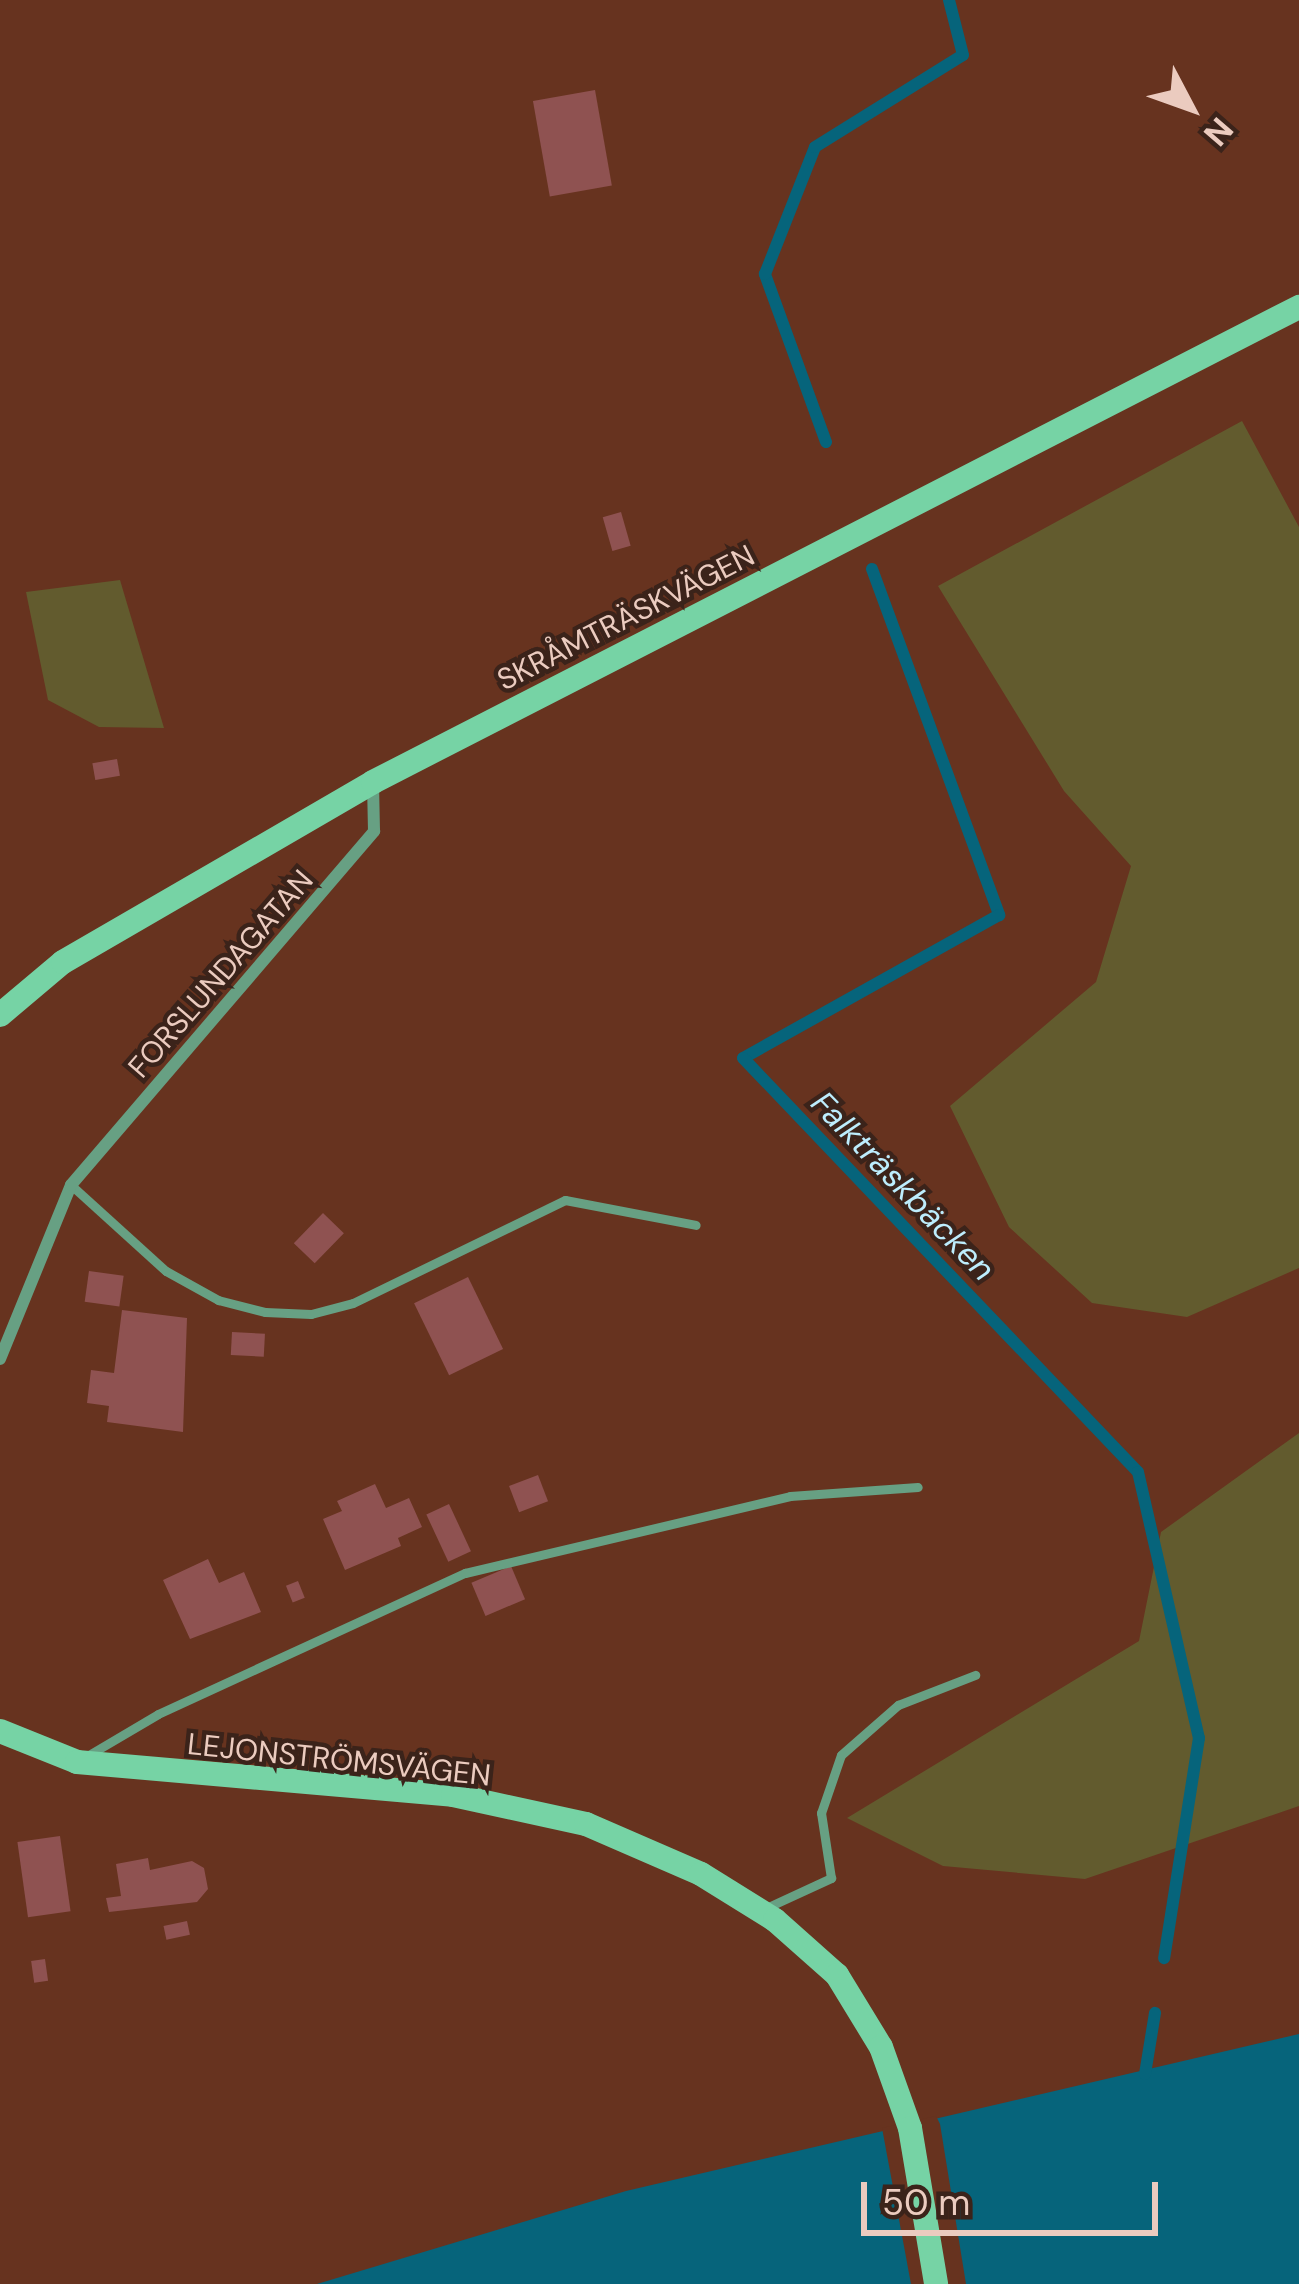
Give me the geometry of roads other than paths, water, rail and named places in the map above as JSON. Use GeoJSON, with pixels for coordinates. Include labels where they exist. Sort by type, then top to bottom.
{"type":"FeatureCollection","features":[{"type":"Feature","properties":{"kind":"main road","name":"SKRÅMTRÄSKVÄGEN"},"geometry":{"type":"LineString","coordinates":[[0,1015],[63,962],[373,782],[1299,308]]}},
{"type":"Feature","properties":{"kind":"main road","name":"LEJONSTRÖMSVÄGEN"},"geometry":{"type":"LineString","coordinates":[[0,1731],[77,1762],[453,1795],[586,1824],[701,1874],[760,1911],[837,1975],[881,2047],[910,2128],[936,2284]]}},
{"type":"Feature","properties":{"kind":"street","name":"FORSLUNDAGATAN"},"geometry":{"type":"LineString","coordinates":[[0,1359],[71,1185],[374,831],[373,782]]}},
{"type":"Feature","properties":{"kind":"lane"},"geometry":{"type":"LineString","coordinates":[[71,1185],[166,1271],[218,1300],[265,1312],[311,1314],[353,1303],[565,1200],[696,1225]]}},
{"type":"Feature","properties":{"kind":"lane"},"geometry":{"type":"LineString","coordinates":[[77,1762],[158,1714],[465,1573],[790,1496],[918,1487]]}},
{"type":"Feature","properties":{"kind":"lane"},"geometry":{"type":"LineString","coordinates":[[760,1911],[831,1878],[821,1813],[842,1755],[898,1706],[975,1675]]}},
{"type":"Feature","properties":{"kind":"water"},"geometry":{"type":"Polygon","coordinates":[[[1299,2034],[1299,2284],[317,2284],[626,2191],[1299,2034]]]}},
{"type":"Feature","properties":{"kind":"waterway","name":"Falkträskbäcken"},"geometry":{"type":"LineString","coordinates":[[826,442],[765,274],[815,147],[963,55],[949,0]]}},
{"type":"Feature","properties":{"kind":"waterway","name":"Falkträskbäcken"},"geometry":{"type":"LineString","coordinates":[[872,569],[999,915],[743,1058],[1138,1472],[1199,1738],[1164,1958]]}},
{"type":"Feature","properties":{"kind":"waterway","name":"Falkträskbäcken"},"geometry":{"type":"LineString","coordinates":[[1145,2074],[1155,2013]]}}]}
